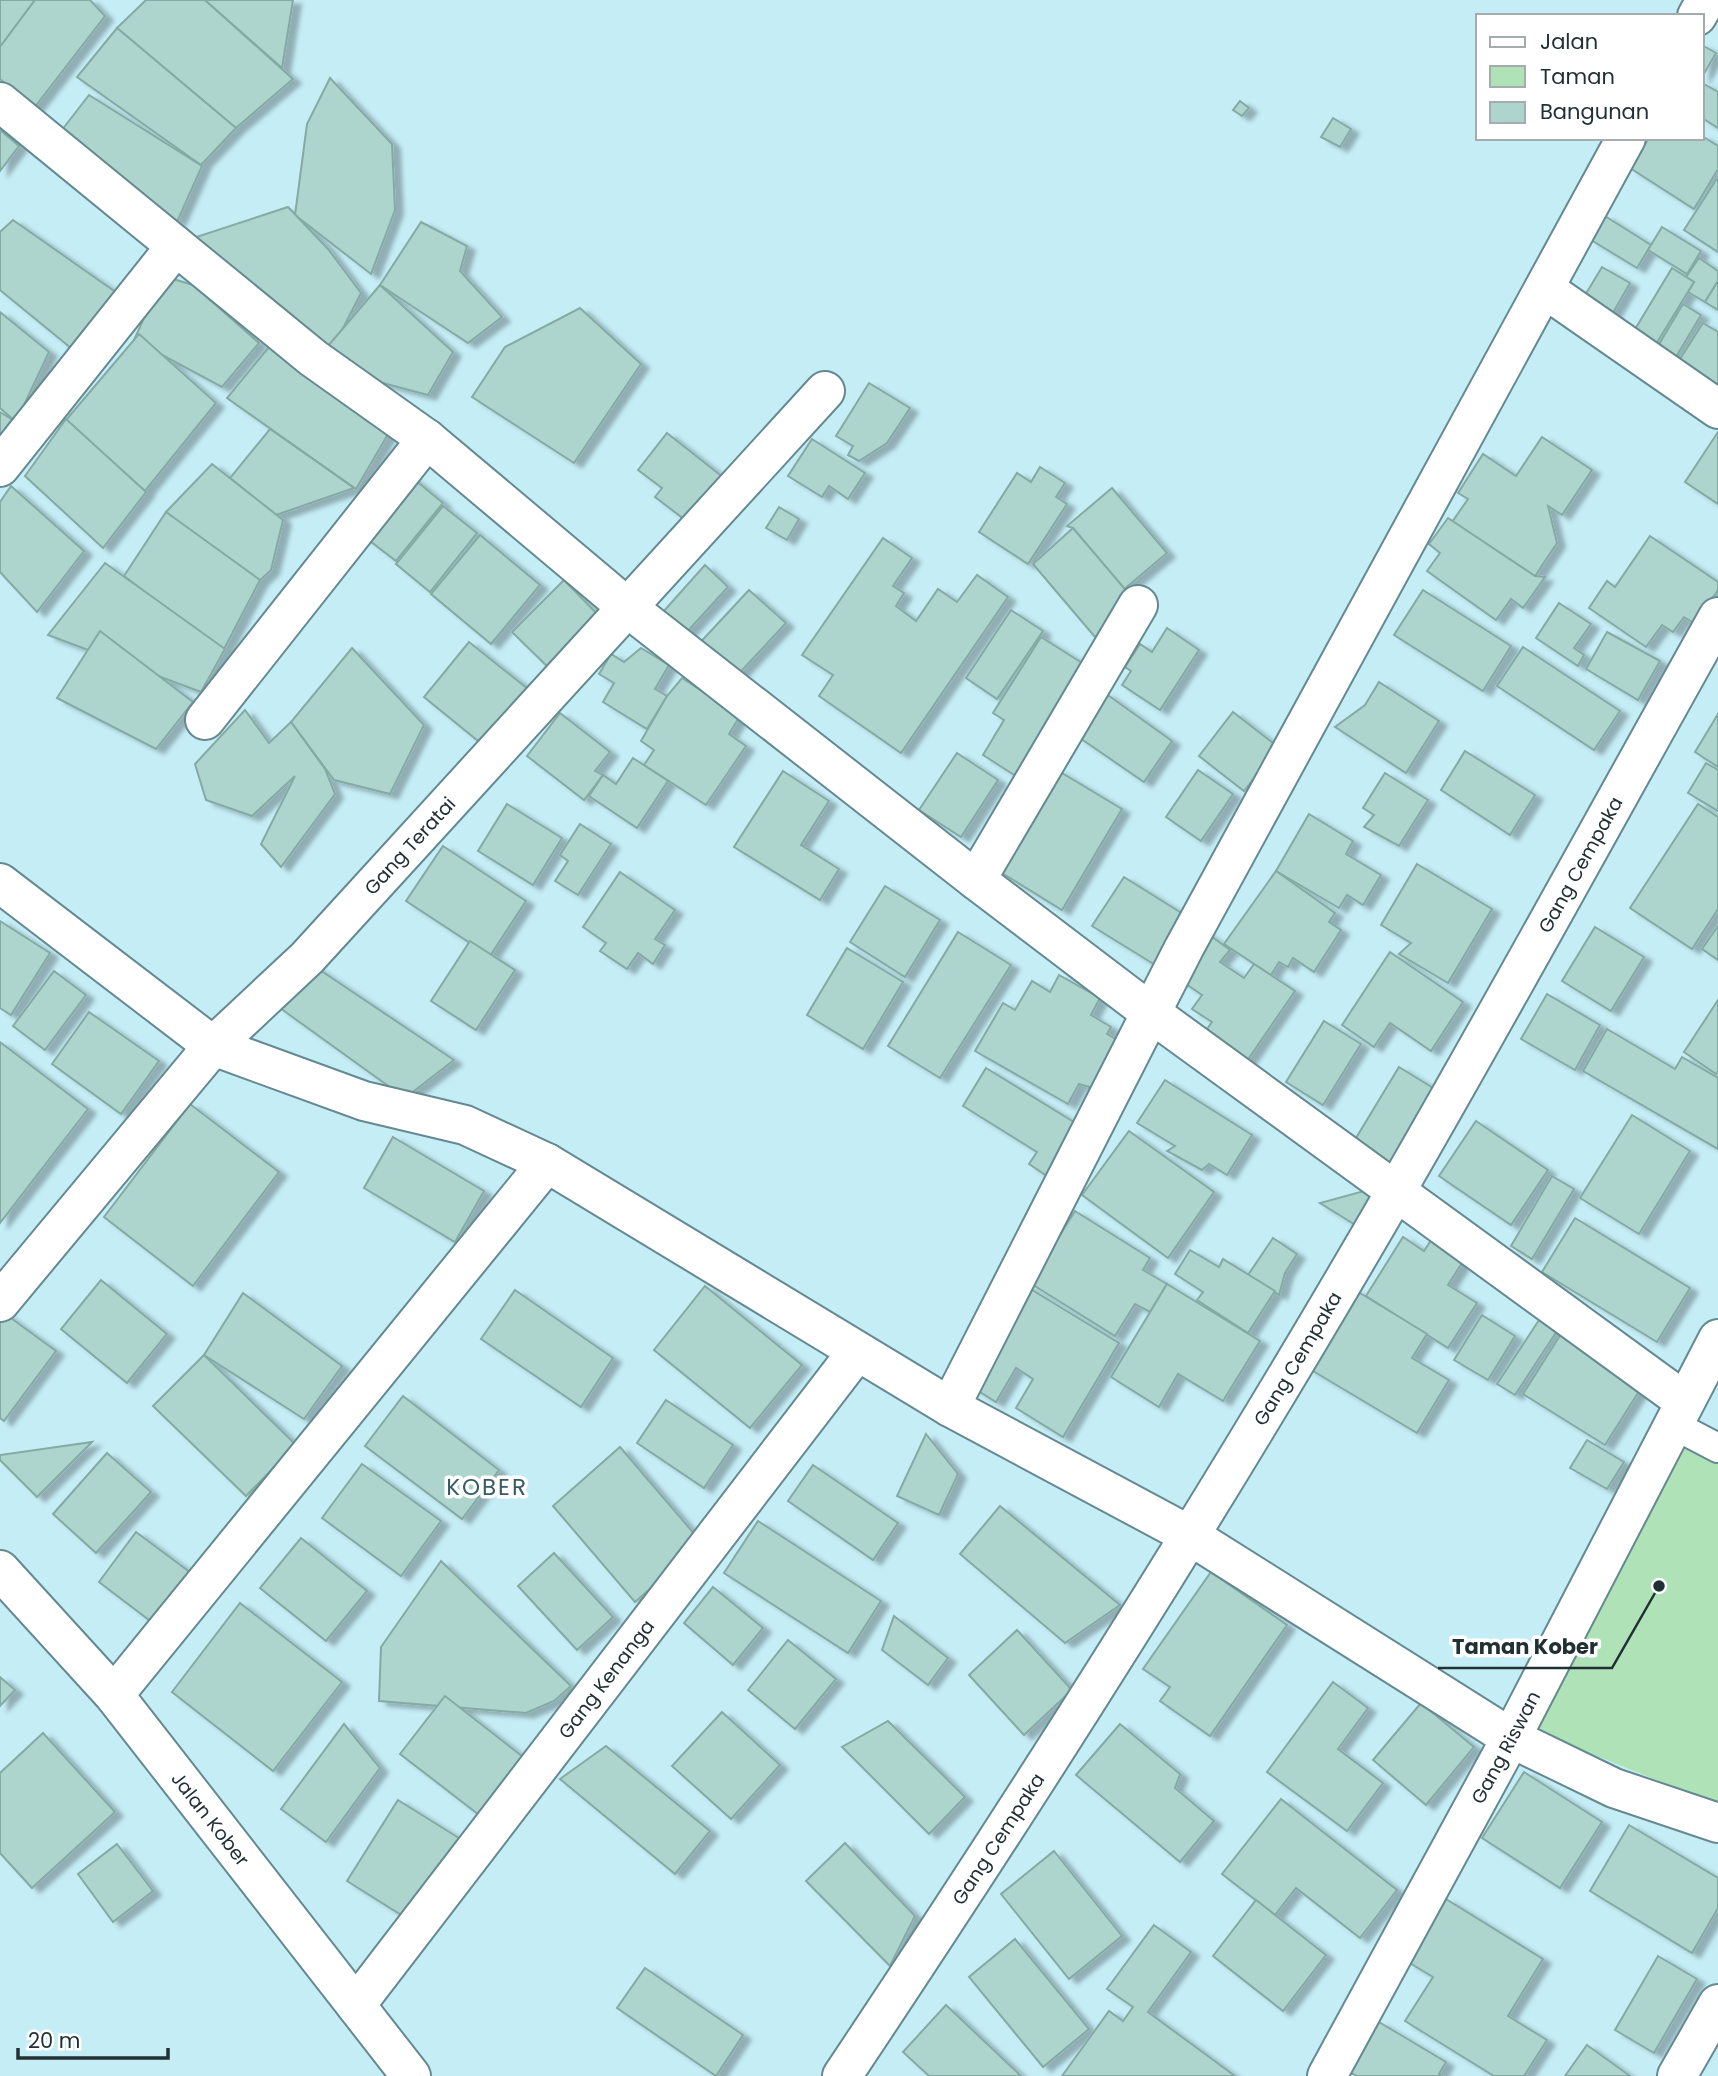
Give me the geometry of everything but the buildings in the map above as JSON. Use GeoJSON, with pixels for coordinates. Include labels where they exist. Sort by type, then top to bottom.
{"type":"FeatureCollection","features":[{"type":"Feature","properties":{"kind":"street"},"geometry":{"type":"LineString","coordinates":[[0,102],[313,358],[427,439],[628,608],[976,880],[1151,1013],[1395,1192],[1678,1413]]}},
{"type":"Feature","properties":{"kind":"street"},"geometry":{"type":"LineString","coordinates":[[950,1407],[1151,1013],[1625,140]]}},
{"type":"Feature","properties":{"kind":"street"},"geometry":{"type":"LineString","coordinates":[[0,467],[176,246]]}},
{"type":"Feature","properties":{"kind":"street"},"geometry":{"type":"LineString","coordinates":[[1545,289],[1718,409]]}},
{"type":"Feature","properties":{"kind":"street","name":"Gang Teratai"},"geometry":{"type":"LineString","coordinates":[[0,1302],[213,1046],[307,958],[825,391]]}},
{"type":"Feature","properties":{"kind":"street"},"geometry":{"type":"LineString","coordinates":[[205,720],[427,439]]}},
{"type":"Feature","properties":{"kind":"street"},"geometry":{"type":"LineString","coordinates":[[976,880],[1138,605]]}},
{"type":"Feature","properties":{"kind":"street","name":"Gang Cempaka"},"geometry":{"type":"LineString","coordinates":[[842,2076],[939,1931],[1189,1535],[1395,1192],[1718,617]]}},
{"type":"Feature","properties":{"kind":"street"},"geometry":{"type":"LineString","coordinates":[[0,883],[213,1046],[364,1101],[465,1125],[547,1163],[856,1353],[950,1407],[1189,1535],[1511,1738],[1614,1788],[1718,1823]]}},
{"type":"Feature","properties":{"kind":"street"},"geometry":{"type":"LineString","coordinates":[[114,1695],[547,1163]]}},
{"type":"Feature","properties":{"kind":"street","name":"Gang Riswan"},"geometry":{"type":"LineString","coordinates":[[1326,2076],[1511,1738],[1718,1339]]}},
{"type":"Feature","properties":{"kind":"street","name":"Gang Kenanga"},"geometry":{"type":"LineString","coordinates":[[356,2005],[856,1353]]}},
{"type":"Feature","properties":{"kind":"street","name":"Jalan Kober"},"geometry":{"type":"LineString","coordinates":[[0,1570],[114,1695],[411,2076]]}},
{"type":"Feature","properties":{"kind":"street"},"geometry":{"type":"LineString","coordinates":[[1677,2076],[1718,2004]]}},
{"type":"Feature","properties":{"kind":"lane"},"geometry":{"type":"LineString","coordinates":[[1678,1413],[1718,1448]]}},
{"type":"Feature","properties":{"kind":"green space"},"geometry":{"type":"Polygon","coordinates":[[[1691,1434],[1718,1448],[1718,1805],[1518,1724],[1691,1434]]]}},
{"type":"Feature","properties":{"kind":"place","name":"Taman Kober"},"geometry":{"type":"Point","coordinates":[1659,1586]}},
{"type":"Feature","properties":{"kind":"district","name":"KOBER"},"geometry":{"type":"Point","coordinates":[487,1487]}}]}
